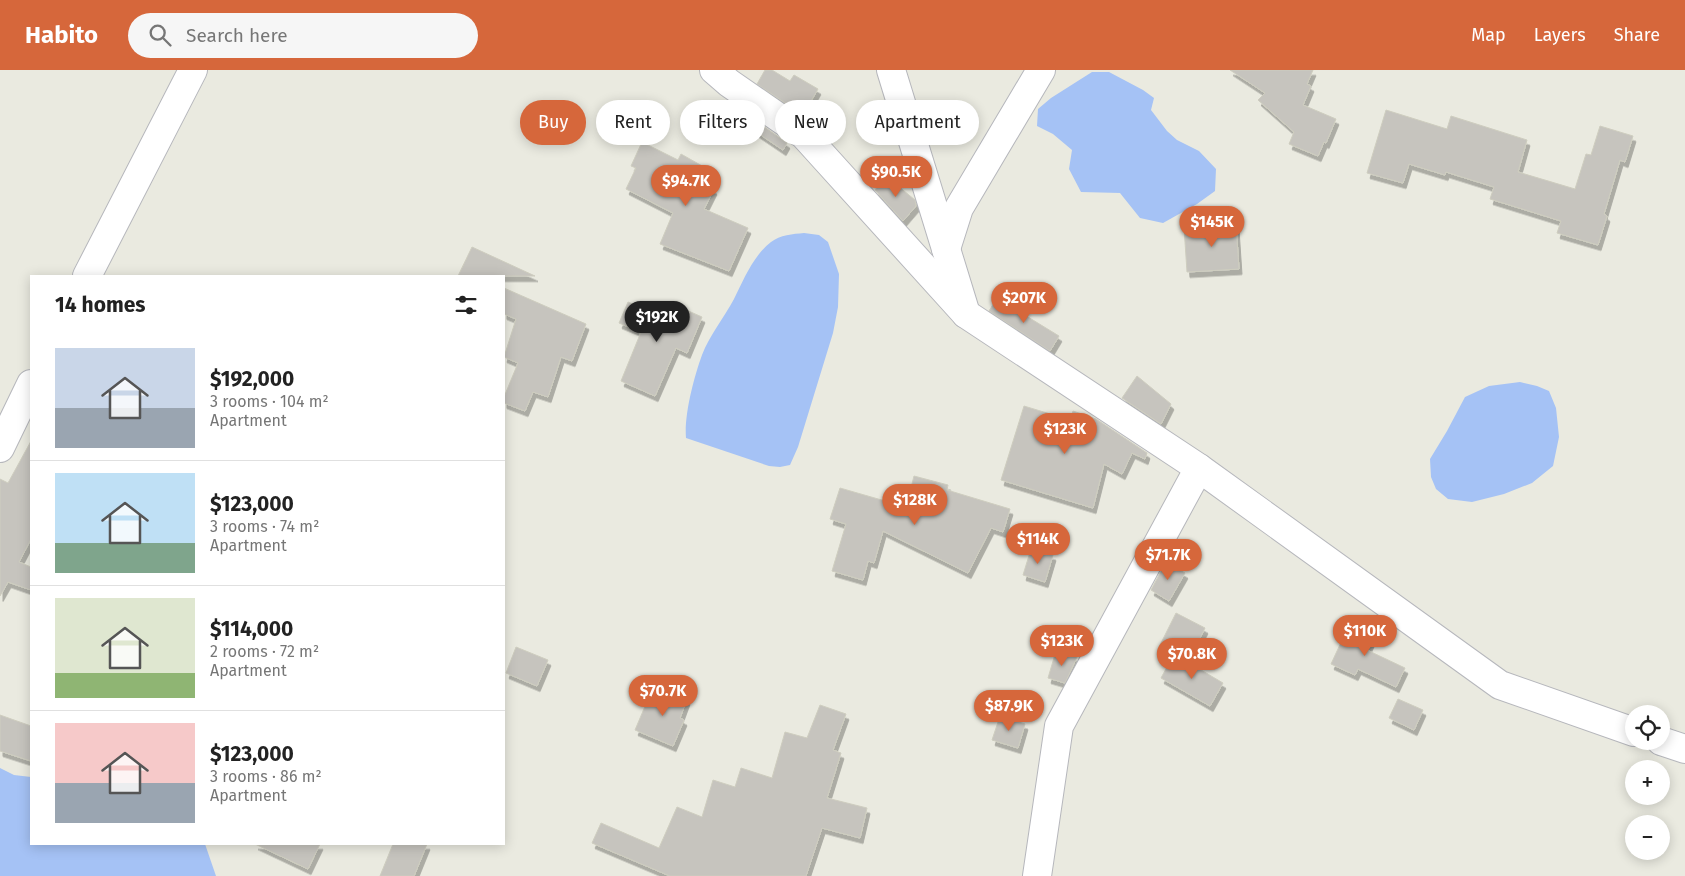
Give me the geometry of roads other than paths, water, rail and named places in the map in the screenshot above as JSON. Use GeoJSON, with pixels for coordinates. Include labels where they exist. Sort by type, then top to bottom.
{"type":"FeatureCollection","features":[{"type":"Feature","properties":{"kind":"street"},"geometry":{"type":"LineString","coordinates":[[88,275],[193,70]]}},
{"type":"Feature","properties":{"kind":"street"},"geometry":{"type":"LineString","coordinates":[[714,70],[729,83],[804,135],[966,314],[1199,468],[1500,685],[1625,729]]}},
{"type":"Feature","properties":{"kind":"street"},"geometry":{"type":"LineString","coordinates":[[891,70],[966,314]]}},
{"type":"Feature","properties":{"kind":"street"},"geometry":{"type":"LineString","coordinates":[[946,249],[959,208],[1040,70]]}},
{"type":"Feature","properties":{"kind":"street"},"geometry":{"type":"LineString","coordinates":[[0,448],[30,386]]}},
{"type":"Feature","properties":{"kind":"street"},"geometry":{"type":"LineString","coordinates":[[1037,876],[1059,726],[1199,468]]}},
{"type":"Feature","properties":{"kind":"street"},"geometry":{"type":"LineString","coordinates":[[1670,744],[1685,750]]}},
{"type":"Feature","properties":{"kind":"water"},"geometry":{"type":"Polygon","coordinates":[[[1092,72],[1109,72],[1154,98],[1151,110],[1167,131],[1177,140],[1199,151],[1216,169],[1215,191],[1197,204],[1163,223],[1140,218],[1120,193],[1081,192],[1069,169],[1072,150],[1053,134],[1037,126],[1038,109],[1051,98],[1092,72]]]}},
{"type":"Feature","properties":{"kind":"water"},"geometry":{"type":"Polygon","coordinates":[[[804,233],[819,235],[828,242],[839,274],[838,307],[833,333],[798,447],[790,465],[780,467],[769,466],[686,438],[690,396],[702,355],[750,268],[759,254],[771,242],[787,235],[804,233]]]}},
{"type":"Feature","properties":{"kind":"water"},"geometry":{"type":"Polygon","coordinates":[[[1520,382],[1549,391],[1556,408],[1559,437],[1553,466],[1532,483],[1504,494],[1472,502],[1448,499],[1436,489],[1431,477],[1430,459],[1465,397],[1489,386],[1520,382]]]}},
{"type":"Feature","properties":{"kind":"water"},"geometry":{"type":"Polygon","coordinates":[[[0,768],[14,775],[30,777],[30,845],[205,845],[216,876],[0,876],[0,768]]]}}]}
